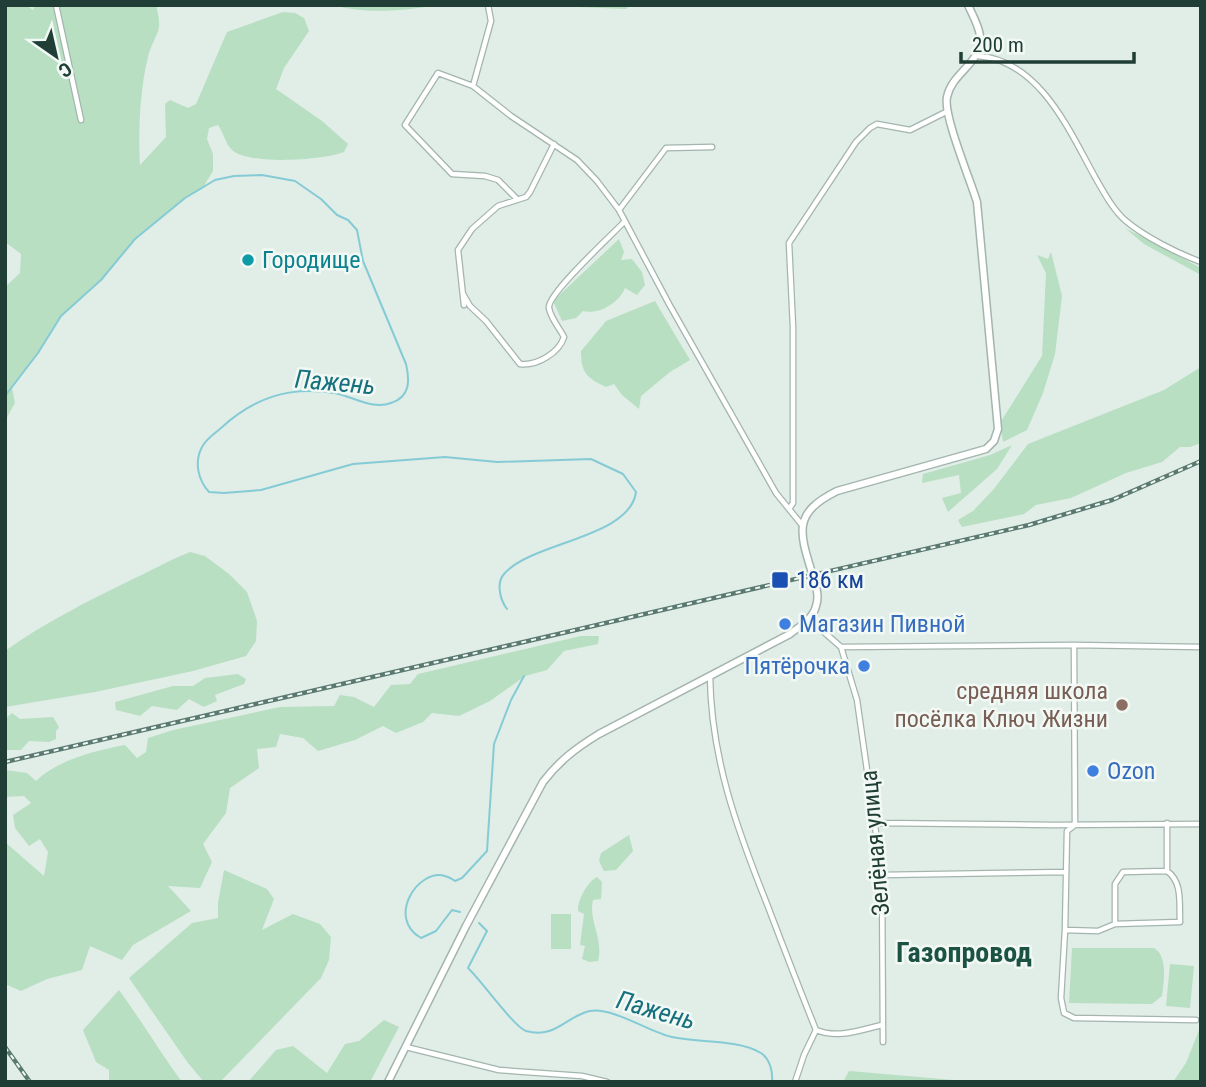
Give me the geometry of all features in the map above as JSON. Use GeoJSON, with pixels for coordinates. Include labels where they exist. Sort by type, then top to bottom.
{"type":"FeatureCollection","features":[{"type":"Feature","properties":{"kind":"street"},"geometry":{"type":"LineString","coordinates":[[56,5],[81,120]]}},
{"type":"Feature","properties":{"kind":"street"},"geometry":{"type":"LineString","coordinates":[[473,86],[491,21],[488,5]]}},
{"type":"Feature","properties":{"kind":"street"},"geometry":{"type":"LineString","coordinates":[[388,1082],[474,909],[543,782],[556,764],[598,734],[790,634],[809,619],[817,606],[817,591],[803,540],[802,525],[808,512],[820,499],[837,491],[986,449],[994,441],[998,429],[976,202],[970,175],[946,112],[947,96],[952,84],[978,56],[980,35],[968,5]]}},
{"type":"Feature","properties":{"kind":"street"},"geometry":{"type":"LineString","coordinates":[[978,56],[993,57],[1023,73],[1054,104],[1104,193],[1125,220],[1181,254],[1201,262]]}},
{"type":"Feature","properties":{"kind":"street"},"geometry":{"type":"LineString","coordinates":[[517,199],[498,180],[485,176],[452,174],[405,125],[438,73],[473,86],[511,116],[577,160],[620,210],[624,222],[776,494],[802,525]]}},
{"type":"Feature","properties":{"kind":"street"},"geometry":{"type":"LineString","coordinates":[[789,509],[793,503],[793,327],[789,243],[856,142],[870,128],[877,124],[910,130],[946,112]]}},
{"type":"Feature","properties":{"kind":"street"},"geometry":{"type":"LineString","coordinates":[[464,305],[458,250],[472,229],[498,206],[526,197],[554,144]]}},
{"type":"Feature","properties":{"kind":"street"},"geometry":{"type":"LineString","coordinates":[[620,210],[666,148],[712,147]]}},
{"type":"Feature","properties":{"kind":"street"},"geometry":{"type":"LineString","coordinates":[[463,294],[470,306],[486,321],[520,364],[528,365],[538,361],[561,346],[564,337],[548,309],[549,300],[560,285],[624,222]]}},
{"type":"Feature","properties":{"kind":"street"},"geometry":{"type":"LineString","coordinates":[[809,619],[841,646],[1074,645],[1201,648]]}},
{"type":"Feature","properties":{"kind":"street"},"geometry":{"type":"LineString","coordinates":[[1074,645],[1075,825]]}},
{"type":"Feature","properties":{"kind":"street","name":"Зелёная улица"},"geometry":{"type":"LineString","coordinates":[[841,646],[858,700],[883,875],[883,1042]]}},
{"type":"Feature","properties":{"kind":"street"},"geometry":{"type":"LineString","coordinates":[[710,675],[710,713],[721,776],[744,846],[816,1030],[794,1082]]}},
{"type":"Feature","properties":{"kind":"street"},"geometry":{"type":"LineString","coordinates":[[874,822],[1201,824]]}},
{"type":"Feature","properties":{"kind":"street"},"geometry":{"type":"LineString","coordinates":[[1167,824],[1167,871]]}},
{"type":"Feature","properties":{"kind":"street"},"geometry":{"type":"LineString","coordinates":[[1075,825],[1067,831],[1061,998],[1064,1013],[1074,1018],[1196,1020]]}},
{"type":"Feature","properties":{"kind":"street"},"geometry":{"type":"LineString","coordinates":[[1065,930],[1098,931],[1115,924],[1180,922],[1175,877],[1167,871],[1123,872],[1115,884],[1115,924]]}},
{"type":"Feature","properties":{"kind":"street"},"geometry":{"type":"LineString","coordinates":[[883,875],[1066,872]]}},
{"type":"Feature","properties":{"kind":"street"},"geometry":{"type":"LineString","coordinates":[[816,1030],[851,1034],[882,1025]]}},
{"type":"Feature","properties":{"kind":"street"},"geometry":{"type":"LineString","coordinates":[[406,1047],[499,1070],[582,1076],[607,1082]]}},
{"type":"Feature","properties":{"kind":"green space"},"geometry":{"type":"Polygon","coordinates":[[[5,5],[26,5],[33,10],[35,5],[156,5],[159,28],[148,57],[141,96],[140,165],[166,137],[165,104],[170,100],[188,108],[196,104],[227,32],[283,12],[295,13],[304,18],[309,31],[284,68],[276,89],[322,121],[348,144],[344,152],[334,155],[268,160],[239,154],[231,149],[218,125],[209,128],[207,139],[213,154],[213,171],[202,189],[185,198],[135,239],[101,280],[61,316],[12,388],[15,403],[5,421],[5,287],[20,273],[21,254],[5,242],[5,5]]]}},
{"type":"Feature","properties":{"kind":"green space"},"geometry":{"type":"Polygon","coordinates":[[[334,5],[441,5],[373,11],[334,5]]]}},
{"type":"Feature","properties":{"kind":"green space"},"geometry":{"type":"Polygon","coordinates":[[[527,5],[630,5],[626,9],[527,5]]]}},
{"type":"Feature","properties":{"kind":"green space"},"geometry":{"type":"Polygon","coordinates":[[[1125,228],[1201,268],[1201,275],[1144,244],[1125,228]]]}},
{"type":"Feature","properties":{"kind":"green space"},"geometry":{"type":"Polygon","coordinates":[[[619,239],[624,252],[621,260],[632,259],[642,272],[645,285],[637,295],[625,288],[608,307],[583,311],[576,318],[562,321],[553,301],[619,239]]]}},
{"type":"Feature","properties":{"kind":"green space"},"geometry":{"type":"Polygon","coordinates":[[[1051,252],[1062,296],[1055,354],[1043,393],[1027,430],[1003,442],[1000,423],[1042,356],[1046,273],[1037,255],[1048,259],[1051,252]]]}},
{"type":"Feature","properties":{"kind":"green space"},"geometry":{"type":"Polygon","coordinates":[[[655,301],[690,360],[670,372],[641,396],[639,409],[622,395],[614,384],[606,387],[586,374],[581,351],[606,321],[655,301]]]}},
{"type":"Feature","properties":{"kind":"green space"},"geometry":{"type":"Polygon","coordinates":[[[1201,367],[1201,443],[1180,447],[1162,462],[1126,473],[1071,498],[1036,505],[1024,514],[962,527],[958,520],[973,511],[993,490],[1028,444],[1164,390],[1201,367]]]}},
{"type":"Feature","properties":{"kind":"green space"},"geometry":{"type":"Polygon","coordinates":[[[1012,445],[997,469],[948,512],[942,498],[961,493],[959,475],[922,483],[923,474],[990,455],[1012,445]]]}},
{"type":"Feature","properties":{"kind":"green space"},"geometry":{"type":"Polygon","coordinates":[[[190,552],[205,556],[247,592],[257,621],[256,641],[246,656],[193,671],[95,692],[5,707],[5,651],[66,613],[190,552]]]}},
{"type":"Feature","properties":{"kind":"green space"},"geometry":{"type":"Polygon","coordinates":[[[581,636],[599,636],[598,644],[564,651],[547,670],[525,676],[490,701],[459,716],[432,713],[423,722],[396,733],[383,726],[355,740],[318,751],[303,738],[280,734],[276,747],[257,749],[259,768],[230,788],[226,813],[203,844],[212,862],[200,888],[168,886],[191,911],[133,945],[122,960],[90,946],[82,970],[47,979],[21,991],[5,984],[5,842],[44,876],[48,852],[40,839],[29,846],[15,828],[13,815],[31,803],[24,796],[5,797],[5,770],[27,773],[36,781],[55,767],[90,753],[125,745],[137,758],[146,752],[148,738],[173,730],[280,707],[334,706],[340,695],[354,697],[374,707],[391,685],[410,684],[418,674],[581,636]]]}},
{"type":"Feature","properties":{"kind":"green space"},"geometry":{"type":"Polygon","coordinates":[[[238,674],[246,679],[244,684],[215,695],[217,701],[204,707],[189,699],[177,710],[152,706],[140,716],[116,710],[115,702],[173,686],[193,686],[205,678],[238,674]]]}},
{"type":"Feature","properties":{"kind":"green space"},"geometry":{"type":"Polygon","coordinates":[[[12,713],[20,719],[53,717],[59,727],[56,739],[49,742],[29,741],[21,750],[5,750],[5,719],[12,713]]]}},
{"type":"Feature","properties":{"kind":"green space"},"geometry":{"type":"Polygon","coordinates":[[[629,835],[633,851],[616,870],[604,871],[599,861],[601,853],[629,835]]]}},
{"type":"Feature","properties":{"kind":"green space"},"geometry":{"type":"Polygon","coordinates":[[[224,870],[267,889],[274,899],[262,930],[293,914],[320,924],[331,937],[329,960],[321,978],[220,1082],[204,1082],[129,978],[192,923],[218,918],[224,870]]]}},
{"type":"Feature","properties":{"kind":"green space"},"geometry":{"type":"Polygon","coordinates":[[[597,877],[602,882],[601,899],[593,900],[592,908],[599,953],[598,961],[589,962],[582,959],[585,946],[580,945],[584,914],[578,911],[578,907],[587,887],[597,877]]]}},
{"type":"Feature","properties":{"kind":"green space"},"geometry":{"type":"Polygon","coordinates":[[[551,914],[571,914],[571,949],[551,949],[551,914]]]}},
{"type":"Feature","properties":{"kind":"green space"},"geometry":{"type":"Polygon","coordinates":[[[1072,948],[1154,948],[1163,963],[1162,996],[1152,1004],[1069,1003],[1072,948]]]}},
{"type":"Feature","properties":{"kind":"green space"},"geometry":{"type":"Polygon","coordinates":[[[1170,964],[1194,966],[1190,1008],[1166,1006],[1170,964]]]}},
{"type":"Feature","properties":{"kind":"green space"},"geometry":{"type":"Polygon","coordinates":[[[119,990],[182,1082],[109,1082],[109,1070],[96,1062],[83,1030],[119,990]]]}},
{"type":"Feature","properties":{"kind":"green space"},"geometry":{"type":"Polygon","coordinates":[[[384,1020],[399,1027],[370,1082],[248,1082],[276,1050],[293,1046],[327,1073],[345,1044],[359,1041],[384,1020]]]}},
{"type":"Feature","properties":{"kind":"green space"},"geometry":{"type":"Polygon","coordinates":[[[1201,1025],[1201,1082],[1173,1082],[1186,1063],[1201,1025]]]}},
{"type":"Feature","properties":{"kind":"green space"},"geometry":{"type":"Polygon","coordinates":[[[849,1071],[977,1082],[843,1082],[849,1071]]]}},
{"type":"Feature","properties":{"kind":"waterway","name":"Пажень"},"geometry":{"type":"LineString","coordinates":[[5,396],[38,353],[61,316],[101,280],[135,239],[185,198],[215,180],[234,176],[262,175],[295,181],[321,199],[337,215],[348,220],[357,230],[363,261],[406,364],[407,388],[402,397],[384,405],[317,391],[287,393],[259,402],[233,418],[204,444],[198,465],[202,482],[209,492],[261,490],[353,464],[445,457],[497,462],[591,459],[623,474],[636,492],[630,507],[617,520],[599,530],[517,563],[504,574],[500,582],[502,601],[507,609]]}},
{"type":"Feature","properties":{"kind":"waterway","name":"Пажень"},"geometry":{"type":"LineString","coordinates":[[460,912],[452,910],[436,931],[421,938],[411,929],[406,919],[406,907],[416,887],[435,876],[445,876],[455,881],[462,878],[487,851],[494,744],[511,700],[524,676]]}},
{"type":"Feature","properties":{"kind":"waterway","name":"Пажень"},"geometry":{"type":"LineString","coordinates":[[479,923],[487,931],[468,968],[526,1031],[536,1033],[553,1030],[590,1011],[609,1013],[672,1037],[730,1043],[752,1049],[761,1053],[769,1062],[772,1082]]}},
{"type":"Feature","properties":{"kind":"railway"},"geometry":{"type":"LineString","coordinates":[[5,762],[1029,525],[1112,500],[1201,461]]}},
{"type":"Feature","properties":{"kind":"railway"},"geometry":{"type":"LineString","coordinates":[[5,1047],[30,1082]]}},
{"type":"Feature","properties":{"kind":"place","name":"Городище"},"geometry":{"type":"Point","coordinates":[248,260]}},
{"type":"Feature","properties":{"kind":"place","name":"186 км"},"geometry":{"type":"Point","coordinates":[780,580]}},
{"type":"Feature","properties":{"kind":"place","name":"Магазин Пивной"},"geometry":{"type":"Point","coordinates":[785,624]}},
{"type":"Feature","properties":{"kind":"place","name":"Пятёрочка"},"geometry":{"type":"Point","coordinates":[864,666]}},
{"type":"Feature","properties":{"kind":"place","name":"средняя школа посёлка Ключ Жизни"},"geometry":{"type":"Point","coordinates":[1122,705]}},
{"type":"Feature","properties":{"kind":"place","name":"Ozon"},"geometry":{"type":"Point","coordinates":[1093,771]}},
{"type":"Feature","properties":{"kind":"district","name":"Газопровод"},"geometry":{"type":"Point","coordinates":[964,952]}}]}
